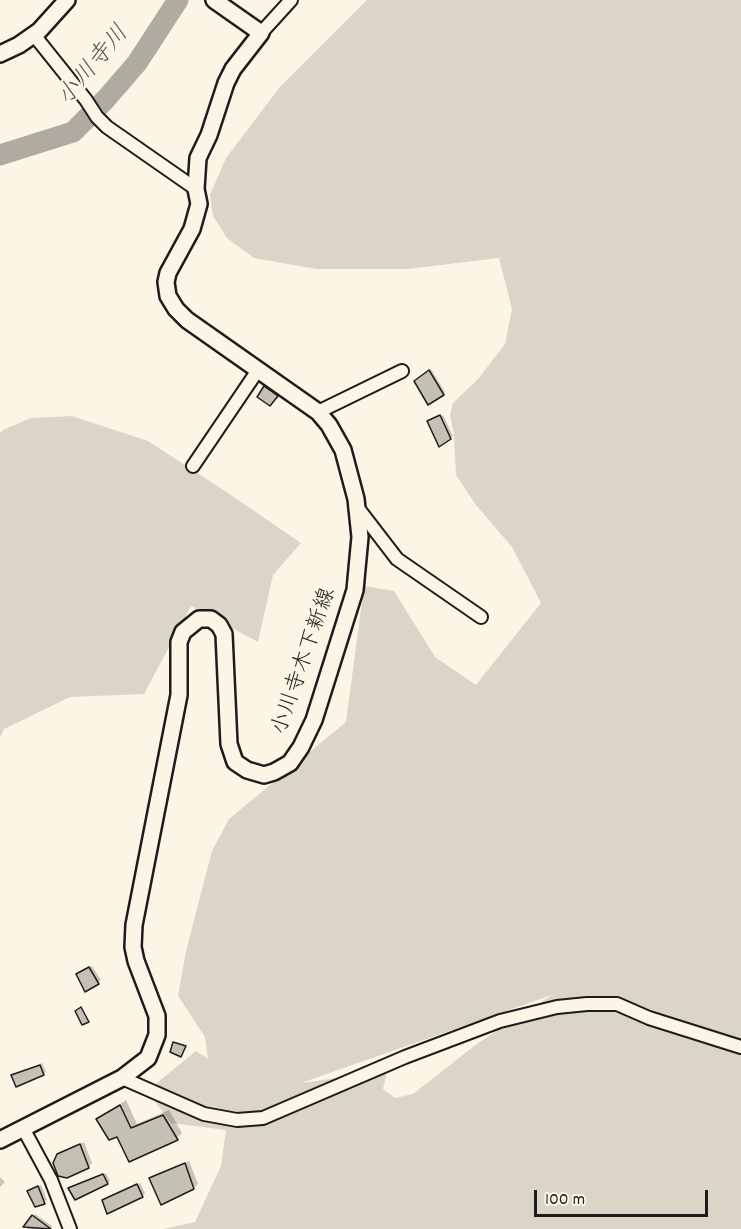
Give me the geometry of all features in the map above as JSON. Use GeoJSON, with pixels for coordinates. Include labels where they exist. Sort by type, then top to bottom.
{"type":"FeatureCollection","features":[{"type":"Feature","properties":{"kind":"main road"},"geometry":{"type":"LineString","coordinates":[[0,54],[34,35],[55,16],[67,0]]}},
{"type":"Feature","properties":{"kind":"main road"},"geometry":{"type":"LineString","coordinates":[[214,0],[261,33]]}},
{"type":"Feature","properties":{"kind":"main road","name":"小川寺木下新線"},"geometry":{"type":"LineString","coordinates":[[0,1140],[122,1078],[148,1058],[157,1035],[157,1016],[133,947],[134,925],[179,695],[179,642],[183,632],[199,620],[211,619],[225,634],[229,744],[235,762],[247,770],[264,775],[290,763],[302,747],[314,720],[355,590],[360,537],[357,507],[351,475],[343,450],[329,425],[318,412],[187,320],[168,296],[166,282],[168,273],[192,229],[199,204],[196,189],[198,158],[209,135],[233,69],[261,33]]}},
{"type":"Feature","properties":{"kind":"street"},"geometry":{"type":"LineString","coordinates":[[261,33],[291,0]]}},
{"type":"Feature","properties":{"kind":"street"},"geometry":{"type":"LineString","coordinates":[[34,35],[107,127],[196,189]]}},
{"type":"Feature","properties":{"kind":"street"},"geometry":{"type":"LineString","coordinates":[[193,466],[258,370]]}},
{"type":"Feature","properties":{"kind":"street"},"geometry":{"type":"LineString","coordinates":[[318,412],[402,371]]}},
{"type":"Feature","properties":{"kind":"street"},"geometry":{"type":"LineString","coordinates":[[357,507],[396,559],[481,616]]}},
{"type":"Feature","properties":{"kind":"street"},"geometry":{"type":"LineString","coordinates":[[122,1078],[204,1114],[237,1120],[263,1118],[405,1057],[500,1021],[557,1006],[587,1004],[617,1004],[649,1018],[741,1047]]}},
{"type":"Feature","properties":{"kind":"street"},"geometry":{"type":"LineString","coordinates":[[23,1128],[51,1180],[70,1229]]}},
{"type":"Feature","properties":{"kind":"shaded area"},"geometry":{"type":"Polygon","coordinates":[[[367,0],[741,0],[741,1229],[164,1229],[195,1222],[221,1166],[226,1130],[171,1123],[147,1091],[196,1051],[208,1059],[205,1037],[178,996],[186,951],[212,851],[229,819],[346,722],[364,586],[394,591],[435,657],[476,685],[541,603],[512,547],[476,505],[456,475],[454,434],[450,415],[453,403],[478,379],[505,344],[512,309],[499,258],[407,269],[316,269],[254,258],[227,238],[213,216],[210,195],[226,158],[280,87],[367,0]],[[552,995],[301,1083],[387,1071],[383,1089],[395,1098],[413,1094],[478,1043],[552,995]]]}},
{"type":"Feature","properties":{"kind":"shaded area"},"geometry":{"type":"Polygon","coordinates":[[[72,416],[148,441],[301,543],[273,575],[258,642],[191,606],[144,694],[70,697],[4,729],[0,738],[0,433],[31,418],[72,416]]]}},
{"type":"Feature","properties":{"kind":"building"},"geometry":{"type":"Polygon","coordinates":[[[429,370],[444,395],[428,405],[414,381],[429,370]]]}},
{"type":"Feature","properties":{"kind":"building"},"geometry":{"type":"Polygon","coordinates":[[[264,386],[278,396],[270,406],[257,397],[264,386]]]}},
{"type":"Feature","properties":{"kind":"building"},"geometry":{"type":"Polygon","coordinates":[[[440,415],[451,439],[439,447],[427,421],[440,415]]]}},
{"type":"Feature","properties":{"kind":"building"},"geometry":{"type":"Polygon","coordinates":[[[89,967],[99,984],[85,992],[76,974],[89,967]]]}},
{"type":"Feature","properties":{"kind":"building"},"geometry":{"type":"Polygon","coordinates":[[[81,1007],[89,1022],[82,1025],[75,1011],[81,1007]]]}},
{"type":"Feature","properties":{"kind":"building"},"geometry":{"type":"Polygon","coordinates":[[[173,1042],[186,1046],[181,1057],[170,1052],[173,1042]]]}},
{"type":"Feature","properties":{"kind":"building"},"geometry":{"type":"Polygon","coordinates":[[[40,1065],[44,1075],[16,1087],[11,1075],[40,1065]]]}},
{"type":"Feature","properties":{"kind":"building"},"geometry":{"type":"Polygon","coordinates":[[[120,1105],[131,1128],[163,1115],[178,1140],[129,1162],[117,1137],[109,1140],[96,1119],[120,1105]]]}},
{"type":"Feature","properties":{"kind":"building"},"geometry":{"type":"Polygon","coordinates":[[[80,1144],[89,1168],[67,1178],[58,1176],[53,1163],[57,1154],[80,1144]]]}},
{"type":"Feature","properties":{"kind":"building"},"geometry":{"type":"Polygon","coordinates":[[[185,1163],[194,1189],[161,1205],[149,1178],[185,1163]]]}},
{"type":"Feature","properties":{"kind":"building"},"geometry":{"type":"Polygon","coordinates":[[[103,1174],[108,1184],[75,1200],[68,1188],[103,1174]]]}},
{"type":"Feature","properties":{"kind":"building"},"geometry":{"type":"Polygon","coordinates":[[[137,1184],[143,1197],[107,1214],[102,1200],[137,1184]]]}},
{"type":"Feature","properties":{"kind":"building"},"geometry":{"type":"Polygon","coordinates":[[[38,1186],[45,1204],[35,1207],[27,1191],[38,1186]]]}},
{"type":"Feature","properties":{"kind":"building"},"geometry":{"type":"Polygon","coordinates":[[[32,1215],[51,1229],[23,1227],[32,1215]]]}},
{"type":"Feature","properties":{"kind":"waterway","name":"小川寺川"},"geometry":{"type":"LineString","coordinates":[[0,155],[73,132],[137,63],[178,0]]}}]}
